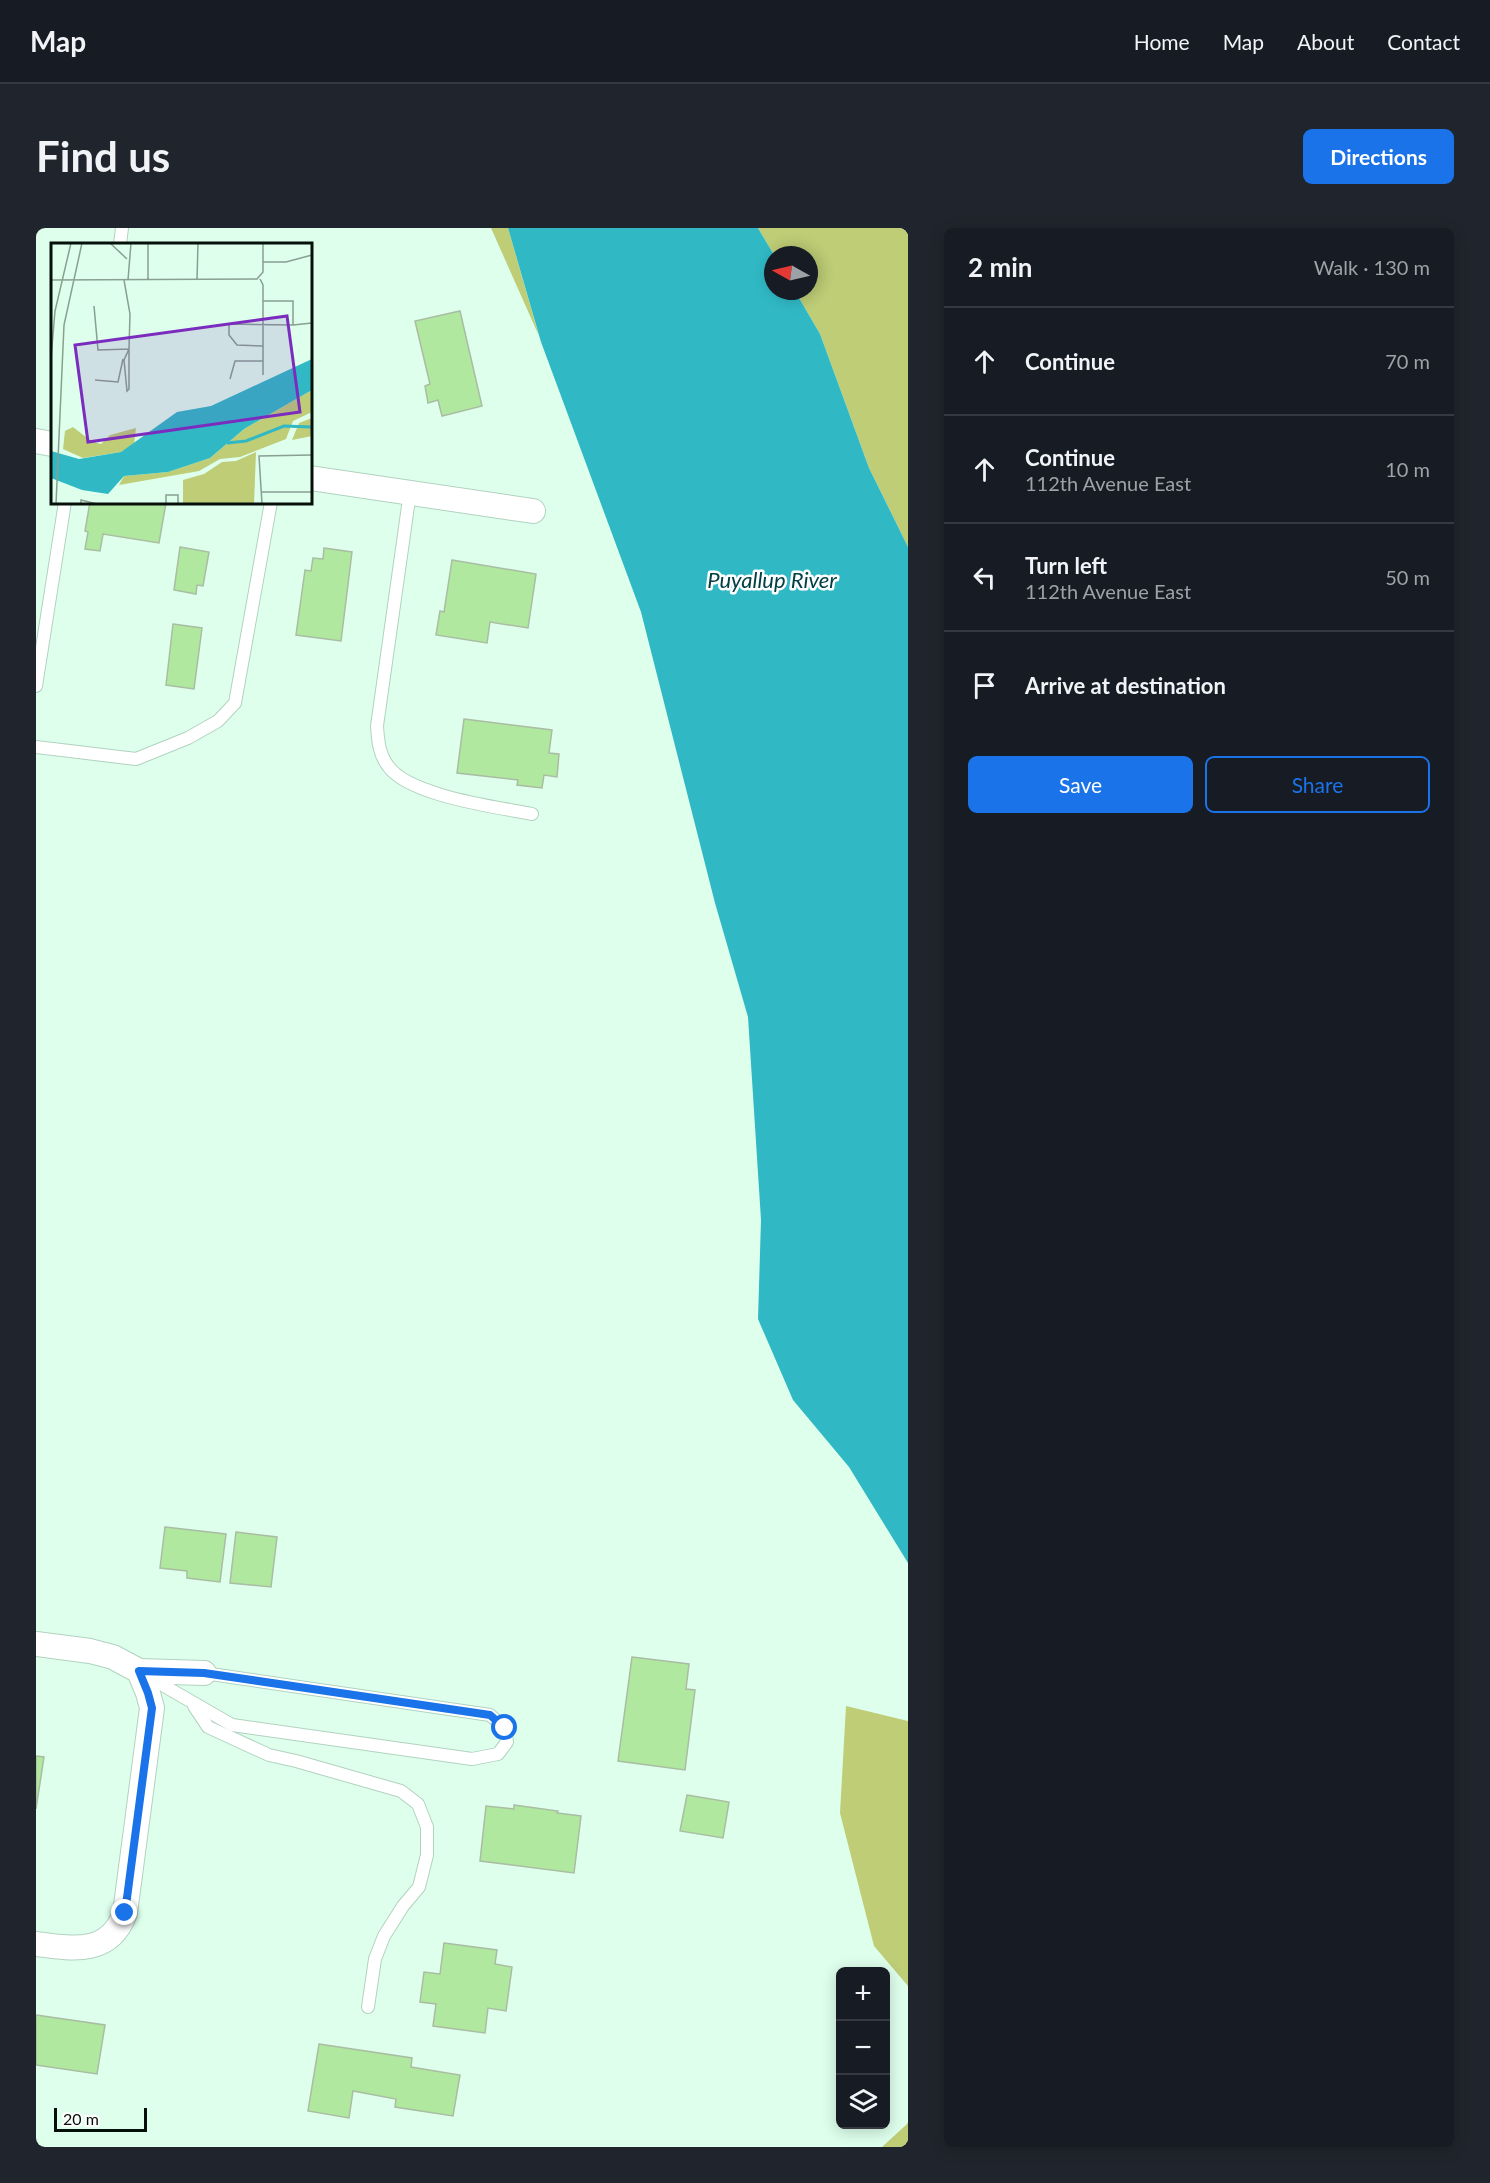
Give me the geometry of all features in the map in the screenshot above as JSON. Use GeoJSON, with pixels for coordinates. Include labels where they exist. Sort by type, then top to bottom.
{"type":"FeatureCollection","features":[{"type":"Feature","properties":{"kind":"street"},"geometry":{"type":"LineString","coordinates":[[36,441],[51,444]]}},
{"type":"Feature","properties":{"kind":"street"},"geometry":{"type":"LineString","coordinates":[[312,478],[533,511]]}},
{"type":"Feature","properties":{"kind":"street"},"geometry":{"type":"LineString","coordinates":[[36,1644],[90,1651],[113,1657],[139,1671],[204,1673]]}},
{"type":"Feature","properties":{"kind":"street"},"geometry":{"type":"LineString","coordinates":[[36,1944],[69,1948],[105,1942],[119,1928],[125,1913],[152,1708],[139,1671]]}},
{"type":"Feature","properties":{"kind":"lane"},"geometry":{"type":"LineString","coordinates":[[120,243],[122,228]]}},
{"type":"Feature","properties":{"kind":"lane"},"geometry":{"type":"LineString","coordinates":[[410,492],[377,726],[378,746],[388,767],[402,779],[423,789],[452,798],[532,814]]}},
{"type":"Feature","properties":{"kind":"lane"},"geometry":{"type":"LineString","coordinates":[[36,686],[65,504]]}},
{"type":"Feature","properties":{"kind":"lane"},"geometry":{"type":"LineString","coordinates":[[36,747],[136,759],[188,738],[218,721],[235,703],[271,504]]}},
{"type":"Feature","properties":{"kind":"lane"},"geometry":{"type":"LineString","coordinates":[[139,1671],[232,1725],[472,1759],[498,1754],[507,1742],[505,1728],[490,1715],[204,1673]]}},
{"type":"Feature","properties":{"kind":"lane"},"geometry":{"type":"LineString","coordinates":[[192,1702],[208,1727],[269,1755],[401,1791],[418,1804],[427,1827],[427,1855],[418,1887],[384,1936],[375,1959],[368,2007]]}},
{"type":"Feature","properties":{"kind":"green space"},"geometry":{"type":"Polygon","coordinates":[[[491,228],[508,228],[539,336],[491,228]]]}},
{"type":"Feature","properties":{"kind":"green space"},"geometry":{"type":"Polygon","coordinates":[[[758,228],[908,228],[908,547],[869,468],[820,334],[800,300],[818,300],[818,246],[769,246],[758,228]]]}},
{"type":"Feature","properties":{"kind":"green space"},"geometry":{"type":"Polygon","coordinates":[[[846,1706],[908,1721],[908,1986],[874,1946],[840,1813],[846,1706]]]}},
{"type":"Feature","properties":{"kind":"green space"},"geometry":{"type":"Polygon","coordinates":[[[908,2122],[908,2147],[882,2147],[907,2124],[908,2122]]]}},
{"type":"Feature","properties":{"kind":"water","name":"Puyallup River"},"geometry":{"type":"Polygon","coordinates":[[[508,228],[758,228],[769,246],[764,246],[764,300],[800,300],[820,334],[869,468],[908,547],[908,1563],[849,1467],[793,1400],[758,1319],[761,1220],[748,1017],[715,903],[641,612],[541,342],[508,228]]]}},
{"type":"Feature","properties":{"kind":"building"},"geometry":{"type":"Polygon","coordinates":[[[460,311],[482,406],[442,416],[438,400],[428,403],[425,386],[430,384],[415,321],[460,311]]]}},
{"type":"Feature","properties":{"kind":"building"},"geometry":{"type":"Polygon","coordinates":[[[90,504],[166,504],[159,543],[103,534],[100,551],[85,549],[88,532],[85,531],[90,504]]]}},
{"type":"Feature","properties":{"kind":"building"},"geometry":{"type":"Polygon","coordinates":[[[180,547],[209,552],[203,586],[197,585],[196,594],[174,590],[180,547]]]}},
{"type":"Feature","properties":{"kind":"building"},"geometry":{"type":"Polygon","coordinates":[[[324,548],[352,552],[341,641],[296,635],[305,570],[311,571],[313,558],[323,559],[324,548]]]}},
{"type":"Feature","properties":{"kind":"building"},"geometry":{"type":"Polygon","coordinates":[[[452,560],[536,574],[528,628],[490,622],[487,643],[436,635],[440,611],[444,612],[452,560]]]}},
{"type":"Feature","properties":{"kind":"building"},"geometry":{"type":"Polygon","coordinates":[[[173,624],[202,628],[194,689],[166,685],[173,624]]]}},
{"type":"Feature","properties":{"kind":"building"},"geometry":{"type":"Polygon","coordinates":[[[464,719],[552,730],[549,753],[559,754],[557,777],[544,775],[542,788],[517,785],[518,780],[457,773],[464,719]]]}},
{"type":"Feature","properties":{"kind":"building"},"geometry":{"type":"Polygon","coordinates":[[[165,1527],[226,1534],[220,1582],[187,1578],[187,1571],[160,1568],[165,1527]]]}},
{"type":"Feature","properties":{"kind":"building"},"geometry":{"type":"Polygon","coordinates":[[[236,1532],[277,1537],[271,1587],[230,1583],[236,1532]]]}},
{"type":"Feature","properties":{"kind":"building"},"geometry":{"type":"Polygon","coordinates":[[[632,1657],[689,1664],[686,1689],[695,1690],[685,1770],[618,1761],[632,1657]]]}},
{"type":"Feature","properties":{"kind":"building"},"geometry":{"type":"Polygon","coordinates":[[[36,1756],[44,1757],[36,1809],[36,1756]]]}},
{"type":"Feature","properties":{"kind":"building"},"geometry":{"type":"Polygon","coordinates":[[[687,1795],[729,1802],[723,1838],[680,1831],[687,1795]]]}},
{"type":"Feature","properties":{"kind":"building"},"geometry":{"type":"Polygon","coordinates":[[[514,1805],[581,1816],[574,1873],[480,1861],[486,1806],[514,1809],[514,1805]]]}},
{"type":"Feature","properties":{"kind":"building"},"geometry":{"type":"Polygon","coordinates":[[[444,1943],[497,1950],[495,1964],[512,1967],[506,2011],[488,2008],[485,2033],[433,2026],[436,2004],[420,2002],[424,1972],[440,1974],[444,1943]]]}},
{"type":"Feature","properties":{"kind":"building"},"geometry":{"type":"Polygon","coordinates":[[[36,2015],[105,2025],[97,2074],[36,2065],[36,2015]]]}},
{"type":"Feature","properties":{"kind":"building"},"geometry":{"type":"Polygon","coordinates":[[[319,2044],[412,2058],[411,2067],[460,2075],[453,2116],[395,2107],[396,2099],[353,2091],[349,2118],[308,2111],[319,2044]]]}},
{"type":"Feature","properties":{"kind":"route"},"geometry":{"type":"LineString","coordinates":[[125,1913],[152,1708],[139,1671],[204,1673],[490,1715],[505,1728]]}}]}
